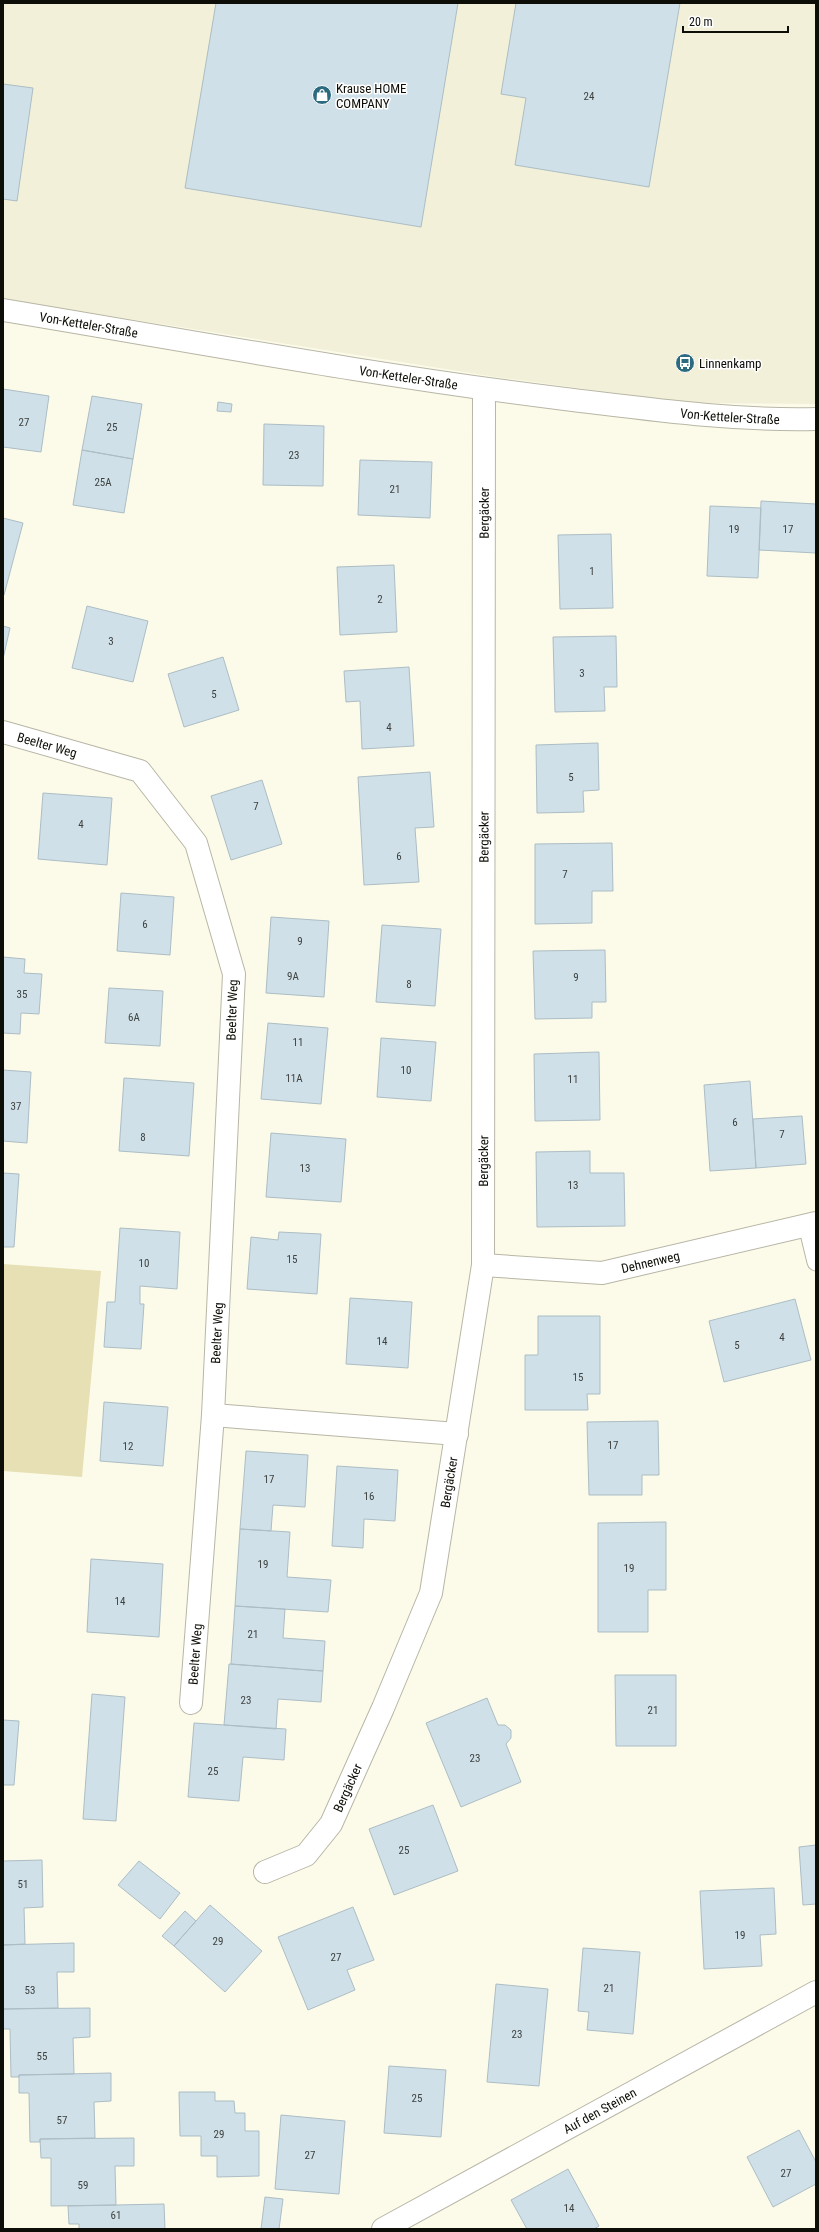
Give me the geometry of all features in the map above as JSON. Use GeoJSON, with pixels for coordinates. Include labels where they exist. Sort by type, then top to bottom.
{"type":"FeatureCollection","features":[{"type":"Feature","properties":{"kind":"street","name":"Von-Ketteler-Straße"},"geometry":{"type":"LineString","coordinates":[[3,310],[484,389],[704,416],[782,420],[816,419]]}},
{"type":"Feature","properties":{"kind":"street","name":"Bergäcker"},"geometry":{"type":"LineString","coordinates":[[265,1872],[306,1855],[331,1824],[383,1708],[430,1593],[457,1434],[483,1265],[484,389]]}},
{"type":"Feature","properties":{"kind":"street","name":"Beelter Weg"},"geometry":{"type":"LineString","coordinates":[[3,732],[140,771],[196,843],[234,974],[212,1415],[191,1702]]}},
{"type":"Feature","properties":{"kind":"street","name":"Dehnenweg"},"geometry":{"type":"LineString","coordinates":[[483,1265],[602,1273],[811,1224]]}},
{"type":"Feature","properties":{"kind":"street"},"geometry":{"type":"LineString","coordinates":[[212,1415],[457,1434]]}},
{"type":"Feature","properties":{"kind":"street","name":"Auf den Steinen"},"geometry":{"type":"LineString","coordinates":[[383,2229],[816,1992]]}},
{"type":"Feature","properties":{"kind":"lane"},"geometry":{"type":"LineString","coordinates":[[811,1224],[816,1262]]}},
{"type":"Feature","properties":{"kind":"shaded area"},"geometry":{"type":"Polygon","coordinates":[[[3,3],[816,3],[816,404],[689,403],[496,377],[3,299],[3,3]]]}},
{"type":"Feature","properties":{"kind":"shaded area"},"geometry":{"type":"Polygon","coordinates":[[[3,1264],[101,1271],[82,1477],[3,1471],[3,1264]]]}},
{"type":"Feature","properties":{"kind":"building","name":"Krause HOME COMPANY"},"geometry":{"type":"Polygon","coordinates":[[[216,3],[458,3],[421,227],[185,188],[216,3]]]}},
{"type":"Feature","properties":{"kind":"building"},"geometry":{"type":"Polygon","coordinates":[[[516,3],[680,3],[649,187],[515,165],[526,98],[501,94],[516,3]]]}},
{"type":"Feature","properties":{"kind":"building"},"geometry":{"type":"Polygon","coordinates":[[[3,84],[33,88],[17,201],[3,199],[3,84]]]}},
{"type":"Feature","properties":{"kind":"building"},"geometry":{"type":"Polygon","coordinates":[[[3,389],[49,396],[41,452],[3,447],[3,389]]]}},
{"type":"Feature","properties":{"kind":"building"},"geometry":{"type":"Polygon","coordinates":[[[92,396],[142,404],[133,459],[82,450],[92,396]]]}},
{"type":"Feature","properties":{"kind":"building"},"geometry":{"type":"Polygon","coordinates":[[[218,402],[232,404],[231,412],[217,411],[218,402]]]}},
{"type":"Feature","properties":{"kind":"building"},"geometry":{"type":"Polygon","coordinates":[[[264,424],[324,426],[323,486],[263,485],[264,424]]]}},
{"type":"Feature","properties":{"kind":"building"},"geometry":{"type":"Polygon","coordinates":[[[82,450],[133,459],[124,513],[73,505],[82,450]]]}},
{"type":"Feature","properties":{"kind":"building"},"geometry":{"type":"Polygon","coordinates":[[[360,460],[432,462],[430,518],[358,515],[360,460]]]}},
{"type":"Feature","properties":{"kind":"building"},"geometry":{"type":"Polygon","coordinates":[[[761,501],[816,504],[816,553],[759,550],[761,501]]]}},
{"type":"Feature","properties":{"kind":"building"},"geometry":{"type":"Polygon","coordinates":[[[710,506],[761,508],[758,578],[707,576],[710,506]]]}},
{"type":"Feature","properties":{"kind":"building"},"geometry":{"type":"Polygon","coordinates":[[[3,518],[23,523],[4,595],[3,595],[3,518]]]}},
{"type":"Feature","properties":{"kind":"building"},"geometry":{"type":"Polygon","coordinates":[[[611,534],[613,608],[560,609],[558,535],[611,534]]]}},
{"type":"Feature","properties":{"kind":"building"},"geometry":{"type":"Polygon","coordinates":[[[394,565],[397,632],[340,635],[337,567],[394,565]]]}},
{"type":"Feature","properties":{"kind":"building"},"geometry":{"type":"Polygon","coordinates":[[[87,606],[148,621],[133,682],[72,668],[87,606]]]}},
{"type":"Feature","properties":{"kind":"building"},"geometry":{"type":"Polygon","coordinates":[[[3,626],[10,628],[3,659],[3,626]]]}},
{"type":"Feature","properties":{"kind":"building"},"geometry":{"type":"Polygon","coordinates":[[[616,636],[617,687],[604,687],[605,711],[555,712],[553,637],[616,636]]]}},
{"type":"Feature","properties":{"kind":"building"},"geometry":{"type":"Polygon","coordinates":[[[223,657],[239,710],[184,727],[168,674],[223,657]]]}},
{"type":"Feature","properties":{"kind":"building"},"geometry":{"type":"Polygon","coordinates":[[[409,667],[414,746],[362,749],[360,701],[346,702],[344,671],[409,667]]]}},
{"type":"Feature","properties":{"kind":"building"},"geometry":{"type":"Polygon","coordinates":[[[598,743],[599,790],[583,791],[584,812],[537,813],[536,745],[598,743]]]}},
{"type":"Feature","properties":{"kind":"building"},"geometry":{"type":"Polygon","coordinates":[[[430,772],[434,827],[415,828],[419,882],[364,885],[358,777],[430,772]]]}},
{"type":"Feature","properties":{"kind":"building"},"geometry":{"type":"Polygon","coordinates":[[[262,780],[282,844],[231,860],[211,796],[262,780]]]}},
{"type":"Feature","properties":{"kind":"building"},"geometry":{"type":"Polygon","coordinates":[[[43,793],[112,798],[107,865],[38,859],[43,793]]]}},
{"type":"Feature","properties":{"kind":"building"},"geometry":{"type":"Polygon","coordinates":[[[612,843],[613,891],[592,891],[592,923],[535,924],[535,844],[612,843]]]}},
{"type":"Feature","properties":{"kind":"building"},"geometry":{"type":"Polygon","coordinates":[[[121,893],[174,897],[170,955],[117,951],[121,893]]]}},
{"type":"Feature","properties":{"kind":"building"},"geometry":{"type":"Polygon","coordinates":[[[271,917],[329,921],[324,997],[266,993],[271,917]]]}},
{"type":"Feature","properties":{"kind":"building"},"geometry":{"type":"Polygon","coordinates":[[[382,925],[441,929],[435,1006],[376,1002],[382,925]]]}},
{"type":"Feature","properties":{"kind":"building"},"geometry":{"type":"Polygon","coordinates":[[[605,950],[606,1002],[592,1002],[592,1018],[535,1019],[533,951],[605,950]]]}},
{"type":"Feature","properties":{"kind":"building"},"geometry":{"type":"Polygon","coordinates":[[[3,957],[25,959],[24,973],[42,974],[39,1014],[21,1013],[20,1034],[3,1033],[3,957]]]}},
{"type":"Feature","properties":{"kind":"building"},"geometry":{"type":"Polygon","coordinates":[[[109,988],[163,991],[160,1046],[105,1043],[109,988]]]}},
{"type":"Feature","properties":{"kind":"building"},"geometry":{"type":"Polygon","coordinates":[[[268,1023],[328,1028],[321,1104],[261,1099],[268,1023]]]}},
{"type":"Feature","properties":{"kind":"building"},"geometry":{"type":"Polygon","coordinates":[[[381,1038],[436,1042],[431,1101],[377,1097],[381,1038]]]}},
{"type":"Feature","properties":{"kind":"building"},"geometry":{"type":"Polygon","coordinates":[[[599,1052],[600,1120],[535,1121],[534,1054],[599,1052]]]}},
{"type":"Feature","properties":{"kind":"building"},"geometry":{"type":"Polygon","coordinates":[[[3,1070],[31,1072],[27,1143],[3,1141],[3,1070]]]}},
{"type":"Feature","properties":{"kind":"building"},"geometry":{"type":"Polygon","coordinates":[[[124,1078],[194,1083],[189,1156],[119,1151],[124,1078]]]}},
{"type":"Feature","properties":{"kind":"building"},"geometry":{"type":"Polygon","coordinates":[[[750,1081],[756,1168],[710,1171],[704,1085],[750,1081]]]}},
{"type":"Feature","properties":{"kind":"building"},"geometry":{"type":"Polygon","coordinates":[[[802,1116],[806,1164],[756,1168],[753,1119],[802,1116]]]}},
{"type":"Feature","properties":{"kind":"building"},"geometry":{"type":"Polygon","coordinates":[[[271,1133],[346,1139],[341,1202],[266,1197],[271,1133]]]}},
{"type":"Feature","properties":{"kind":"building"},"geometry":{"type":"Polygon","coordinates":[[[590,1151],[590,1173],[624,1173],[625,1226],[537,1227],[536,1152],[590,1151]]]}},
{"type":"Feature","properties":{"kind":"building"},"geometry":{"type":"Polygon","coordinates":[[[3,1173],[19,1174],[14,1247],[3,1247],[3,1173]]]}},
{"type":"Feature","properties":{"kind":"building"},"geometry":{"type":"Polygon","coordinates":[[[120,1228],[180,1232],[177,1289],[140,1286],[140,1304],[144,1304],[141,1349],[104,1347],[107,1302],[115,1302],[120,1228]]]}},
{"type":"Feature","properties":{"kind":"building"},"geometry":{"type":"Polygon","coordinates":[[[279,1232],[321,1234],[317,1294],[247,1289],[251,1237],[278,1240],[279,1232]]]}},
{"type":"Feature","properties":{"kind":"building"},"geometry":{"type":"Polygon","coordinates":[[[350,1298],[412,1302],[408,1368],[346,1364],[350,1298]]]}},
{"type":"Feature","properties":{"kind":"building"},"geometry":{"type":"Polygon","coordinates":[[[795,1299],[811,1360],[724,1382],[709,1321],[795,1299]]]}},
{"type":"Feature","properties":{"kind":"building"},"geometry":{"type":"Polygon","coordinates":[[[538,1316],[600,1316],[600,1394],[587,1394],[588,1410],[525,1410],[525,1355],[538,1355],[538,1316]]]}},
{"type":"Feature","properties":{"kind":"building"},"geometry":{"type":"Polygon","coordinates":[[[104,1402],[168,1407],[163,1466],[100,1461],[104,1402]]]}},
{"type":"Feature","properties":{"kind":"building"},"geometry":{"type":"Polygon","coordinates":[[[658,1421],[659,1475],[642,1475],[642,1495],[589,1495],[587,1422],[658,1421]]]}},
{"type":"Feature","properties":{"kind":"building"},"geometry":{"type":"Polygon","coordinates":[[[246,1451],[308,1455],[305,1507],[273,1505],[271,1531],[240,1529],[246,1451]]]}},
{"type":"Feature","properties":{"kind":"building"},"geometry":{"type":"Polygon","coordinates":[[[337,1466],[398,1470],[395,1521],[364,1519],[363,1548],[332,1546],[337,1466]]]}},
{"type":"Feature","properties":{"kind":"building"},"geometry":{"type":"Polygon","coordinates":[[[666,1522],[666,1590],[648,1590],[648,1632],[598,1632],[598,1523],[666,1522]]]}},
{"type":"Feature","properties":{"kind":"building"},"geometry":{"type":"Polygon","coordinates":[[[240,1529],[290,1532],[287,1577],[331,1580],[328,1612],[235,1606],[240,1529]]]}},
{"type":"Feature","properties":{"kind":"building"},"geometry":{"type":"Polygon","coordinates":[[[91,1559],[163,1564],[159,1637],[87,1632],[91,1559]]]}},
{"type":"Feature","properties":{"kind":"building"},"geometry":{"type":"Polygon","coordinates":[[[235,1606],[285,1609],[283,1638],[325,1641],[323,1671],[231,1664],[235,1606]]]}},
{"type":"Feature","properties":{"kind":"building"},"geometry":{"type":"Polygon","coordinates":[[[229,1664],[323,1671],[321,1702],[278,1699],[276,1729],[224,1725],[229,1664]]]}},
{"type":"Feature","properties":{"kind":"building"},"geometry":{"type":"Polygon","coordinates":[[[615,1675],[676,1675],[676,1746],[616,1746],[615,1675]]]}},
{"type":"Feature","properties":{"kind":"building"},"geometry":{"type":"Polygon","coordinates":[[[92,1694],[125,1697],[116,1821],[83,1819],[92,1694]]]}},
{"type":"Feature","properties":{"kind":"building"},"geometry":{"type":"Polygon","coordinates":[[[487,1698],[498,1725],[505,1725],[511,1730],[511,1738],[506,1744],[521,1782],[461,1807],[426,1723],[487,1698]]]}},
{"type":"Feature","properties":{"kind":"building"},"geometry":{"type":"Polygon","coordinates":[[[3,1720],[19,1721],[14,1785],[3,1785],[3,1720]]]}},
{"type":"Feature","properties":{"kind":"building"},"geometry":{"type":"Polygon","coordinates":[[[194,1723],[286,1729],[284,1760],[243,1757],[239,1801],[188,1797],[194,1723]]]}},
{"type":"Feature","properties":{"kind":"building"},"geometry":{"type":"Polygon","coordinates":[[[433,1805],[458,1871],[394,1895],[369,1829],[433,1805]]]}},
{"type":"Feature","properties":{"kind":"building"},"geometry":{"type":"Polygon","coordinates":[[[816,1845],[816,1904],[803,1905],[799,1847],[816,1845]]]}},
{"type":"Feature","properties":{"kind":"building"},"geometry":{"type":"Polygon","coordinates":[[[42,1860],[43,1907],[24,1908],[25,1944],[3,1945],[3,1861],[42,1860]]]}},
{"type":"Feature","properties":{"kind":"building"},"geometry":{"type":"Polygon","coordinates":[[[139,1861],[180,1893],[160,1919],[118,1885],[139,1861]]]}},
{"type":"Feature","properties":{"kind":"building"},"geometry":{"type":"Polygon","coordinates":[[[774,1888],[776,1934],[760,1935],[762,1966],[704,1969],[700,1891],[774,1888]]]}},
{"type":"Feature","properties":{"kind":"building"},"geometry":{"type":"Polygon","coordinates":[[[210,1905],[262,1951],[225,1992],[174,1946],[210,1905]]]}},
{"type":"Feature","properties":{"kind":"building"},"geometry":{"type":"Polygon","coordinates":[[[353,1907],[374,1960],[347,1970],[355,1990],[308,2010],[278,1937],[353,1907]]]}},
{"type":"Feature","properties":{"kind":"building"},"geometry":{"type":"Polygon","coordinates":[[[185,1911],[196,1921],[174,1946],[162,1936],[185,1911]]]}},
{"type":"Feature","properties":{"kind":"building"},"geometry":{"type":"Polygon","coordinates":[[[74,1943],[74,1972],[57,1972],[58,2008],[3,2009],[3,1945],[74,1943]]]}},
{"type":"Feature","properties":{"kind":"building"},"geometry":{"type":"Polygon","coordinates":[[[583,1948],[640,1952],[633,2034],[587,2030],[589,2012],[578,2011],[583,1948]]]}},
{"type":"Feature","properties":{"kind":"building"},"geometry":{"type":"Polygon","coordinates":[[[496,1984],[548,1989],[539,2086],[487,2082],[496,1984]]]}},
{"type":"Feature","properties":{"kind":"building"},"geometry":{"type":"Polygon","coordinates":[[[90,2008],[90,2037],[73,2038],[74,2074],[19,2075],[19,2077],[11,2077],[10,2029],[3,2029],[3,2009],[90,2008]]]}},
{"type":"Feature","properties":{"kind":"building"},"geometry":{"type":"Polygon","coordinates":[[[389,2066],[446,2070],[441,2137],[384,2133],[389,2066]]]}},
{"type":"Feature","properties":{"kind":"building"},"geometry":{"type":"Polygon","coordinates":[[[111,2073],[111,2101],[94,2102],[95,2138],[40,2139],[40,2142],[30,2142],[29,2093],[19,2093],[19,2075],[111,2073]]]}},
{"type":"Feature","properties":{"kind":"building"},"geometry":{"type":"Polygon","coordinates":[[[179,2092],[215,2092],[215,2101],[234,2101],[235,2113],[245,2113],[245,2131],[259,2131],[259,2176],[217,2177],[217,2156],[201,2156],[201,2136],[180,2136],[179,2092]]]}},
{"type":"Feature","properties":{"kind":"building"},"geometry":{"type":"Polygon","coordinates":[[[281,2115],[345,2121],[339,2194],[275,2189],[281,2115]]]}},
{"type":"Feature","properties":{"kind":"building"},"geometry":{"type":"Polygon","coordinates":[[[799,2130],[816,2162],[816,2184],[773,2207],[747,2157],[799,2130]]]}},
{"type":"Feature","properties":{"kind":"building"},"geometry":{"type":"Polygon","coordinates":[[[134,2138],[134,2166],[115,2166],[116,2205],[51,2206],[51,2158],[41,2158],[40,2139],[134,2138]]]}},
{"type":"Feature","properties":{"kind":"building"},"geometry":{"type":"Polygon","coordinates":[[[568,2169],[599,2226],[594,2229],[527,2229],[511,2200],[568,2169]]]}},
{"type":"Feature","properties":{"kind":"building"},"geometry":{"type":"Polygon","coordinates":[[[265,2197],[283,2199],[279,2229],[261,2229],[265,2197]]]}},
{"type":"Feature","properties":{"kind":"building"},"geometry":{"type":"Polygon","coordinates":[[[164,2204],[165,2229],[79,2229],[79,2224],[69,2224],[68,2206],[164,2204]]]}},
{"type":"Feature","properties":{"kind":"place","name":"Krause HOME COMPANY"},"geometry":{"type":"Point","coordinates":[322,95]}},
{"type":"Feature","properties":{"kind":"place","name":"Linnenkamp"},"geometry":{"type":"Point","coordinates":[685,363]}}]}
